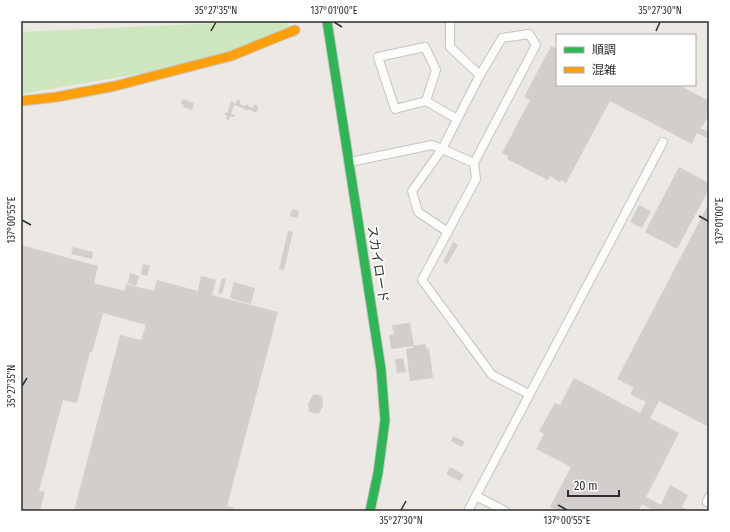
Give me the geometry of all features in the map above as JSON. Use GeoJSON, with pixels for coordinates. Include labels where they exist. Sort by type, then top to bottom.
{"type":"FeatureCollection","features":[{"type":"Feature","properties":{"kind":"street","name":"スカイロード"},"geometry":{"type":"LineString","coordinates":[[327,21],[381,369],[385,420],[378,473],[370,511]]}},
{"type":"Feature","properties":{"kind":"street"},"geometry":{"type":"LineString","coordinates":[[21,102],[114,86],[232,56],[295,30]]}},
{"type":"Feature","properties":{"kind":"lane"},"geometry":{"type":"LineString","coordinates":[[450,21],[450,47],[480,75]]}},
{"type":"Feature","properties":{"kind":"lane"},"geometry":{"type":"LineString","coordinates":[[448,232],[418,212],[412,192],[442,149],[480,75],[502,38],[529,34],[536,45],[474,163],[476,179],[448,232],[422,280],[492,375],[530,394]]}},
{"type":"Feature","properties":{"kind":"lane"},"geometry":{"type":"LineString","coordinates":[[426,101],[436,70],[425,47],[378,57],[395,109],[426,101],[457,119]]}},
{"type":"Feature","properties":{"kind":"lane"},"geometry":{"type":"LineString","coordinates":[[468,511],[662,142]]}},
{"type":"Feature","properties":{"kind":"lane"},"geometry":{"type":"LineString","coordinates":[[349,162],[432,145],[474,163]]}},
{"type":"Feature","properties":{"kind":"lane"},"geometry":{"type":"LineString","coordinates":[[476,496],[505,511]]}},
{"type":"Feature","properties":{"kind":"lane"},"geometry":{"type":"LineString","coordinates":[[709,497],[707,502],[709,503]]}},
{"type":"Feature","properties":{"kind":"green space"},"geometry":{"type":"Polygon","coordinates":[[[286,21],[298,36],[178,67],[21,94],[21,32],[286,21]]]}},
{"type":"Feature","properties":{"kind":"building"},"geometry":{"type":"Polygon","coordinates":[[[551,46],[556,48],[556,86],[681,86],[709,101],[709,115],[700,128],[709,132],[709,139],[697,133],[692,144],[610,101],[566,183],[561,180],[560,182],[550,176],[548,180],[507,159],[508,156],[502,153],[530,100],[524,97],[551,46]]]}},
{"type":"Feature","properties":{"kind":"building"},"geometry":{"type":"Polygon","coordinates":[[[182,99],[194,103],[192,110],[183,107],[184,105],[181,104],[182,99]]]}},
{"type":"Feature","properties":{"kind":"building"},"geometry":{"type":"Polygon","coordinates":[[[237,100],[240,101],[240,104],[246,106],[246,104],[253,108],[254,104],[258,106],[257,113],[247,109],[247,111],[234,105],[231,114],[235,115],[234,117],[230,116],[229,120],[226,119],[227,115],[225,115],[231,101],[236,104],[237,100]]]}},
{"type":"Feature","properties":{"kind":"building"},"geometry":{"type":"Polygon","coordinates":[[[679,167],[709,183],[709,189],[677,249],[645,232],[679,167]]]}},
{"type":"Feature","properties":{"kind":"building"},"geometry":{"type":"Polygon","coordinates":[[[709,203],[709,427],[659,401],[650,418],[679,433],[646,497],[661,505],[670,485],[688,495],[682,507],[690,511],[654,511],[642,504],[638,511],[558,511],[550,507],[571,467],[536,449],[544,434],[539,431],[555,403],[560,405],[574,378],[640,413],[646,402],[630,394],[634,388],[617,379],[709,203]]]}},
{"type":"Feature","properties":{"kind":"building"},"geometry":{"type":"Polygon","coordinates":[[[639,205],[651,211],[642,228],[630,222],[639,205]]]}},
{"type":"Feature","properties":{"kind":"building"},"geometry":{"type":"Polygon","coordinates":[[[292,209],[299,211],[297,218],[290,216],[292,209]]]}},
{"type":"Feature","properties":{"kind":"building"},"geometry":{"type":"Polygon","coordinates":[[[288,231],[293,232],[284,270],[279,269],[288,231]]]}},
{"type":"Feature","properties":{"kind":"building"},"geometry":{"type":"Polygon","coordinates":[[[453,242],[458,245],[447,264],[443,262],[453,242]]]}},
{"type":"Feature","properties":{"kind":"building"},"geometry":{"type":"Polygon","coordinates":[[[21,245],[98,266],[94,283],[125,291],[126,284],[154,291],[157,280],[198,291],[201,276],[216,280],[212,295],[278,312],[227,506],[234,508],[236,511],[74,511],[120,335],[141,340],[146,325],[103,313],[92,353],[90,352],[77,403],[63,400],[39,491],[45,492],[40,511],[21,509],[21,245]]]}},
{"type":"Feature","properties":{"kind":"building"},"geometry":{"type":"Polygon","coordinates":[[[73,247],[93,252],[92,259],[71,254],[73,247]]]}},
{"type":"Feature","properties":{"kind":"building"},"geometry":{"type":"Polygon","coordinates":[[[143,264],[150,266],[147,276],[141,274],[143,264]]]}},
{"type":"Feature","properties":{"kind":"building"},"geometry":{"type":"Polygon","coordinates":[[[130,273],[139,276],[136,286],[128,283],[130,273]]]}},
{"type":"Feature","properties":{"kind":"building"},"geometry":{"type":"Polygon","coordinates":[[[222,278],[226,279],[222,294],[218,293],[222,278]]]}},
{"type":"Feature","properties":{"kind":"building"},"geometry":{"type":"Polygon","coordinates":[[[234,282],[255,288],[251,304],[230,298],[234,282]]]}},
{"type":"Feature","properties":{"kind":"building"},"geometry":{"type":"Polygon","coordinates":[[[410,323],[414,346],[391,349],[389,335],[394,334],[392,325],[410,323]]]}},
{"type":"Feature","properties":{"kind":"building"},"geometry":{"type":"Polygon","coordinates":[[[426,344],[426,349],[429,348],[433,378],[410,381],[406,349],[413,348],[413,346],[426,344]]]}},
{"type":"Feature","properties":{"kind":"building"},"geometry":{"type":"Polygon","coordinates":[[[403,358],[406,372],[397,373],[395,359],[403,358]]]}},
{"type":"Feature","properties":{"kind":"building"},"geometry":{"type":"Polygon","coordinates":[[[314,394],[322,396],[323,405],[318,414],[309,412],[308,404],[314,394]]]}},
{"type":"Feature","properties":{"kind":"building"},"geometry":{"type":"Polygon","coordinates":[[[453,436],[465,442],[462,447],[451,441],[453,436]]]}},
{"type":"Feature","properties":{"kind":"building"},"geometry":{"type":"Polygon","coordinates":[[[450,467],[464,475],[460,481],[446,474],[450,467]]]}},
{"type":"Feature","properties":{"kind":"traffic: fast"},"geometry":{"type":"LineString","coordinates":[[327,21],[381,369],[385,420],[378,473],[370,511]]}},
{"type":"Feature","properties":{"kind":"traffic: slow"},"geometry":{"type":"LineString","coordinates":[[21,101],[57,97],[115,86],[231,56],[295,30]]}}]}
